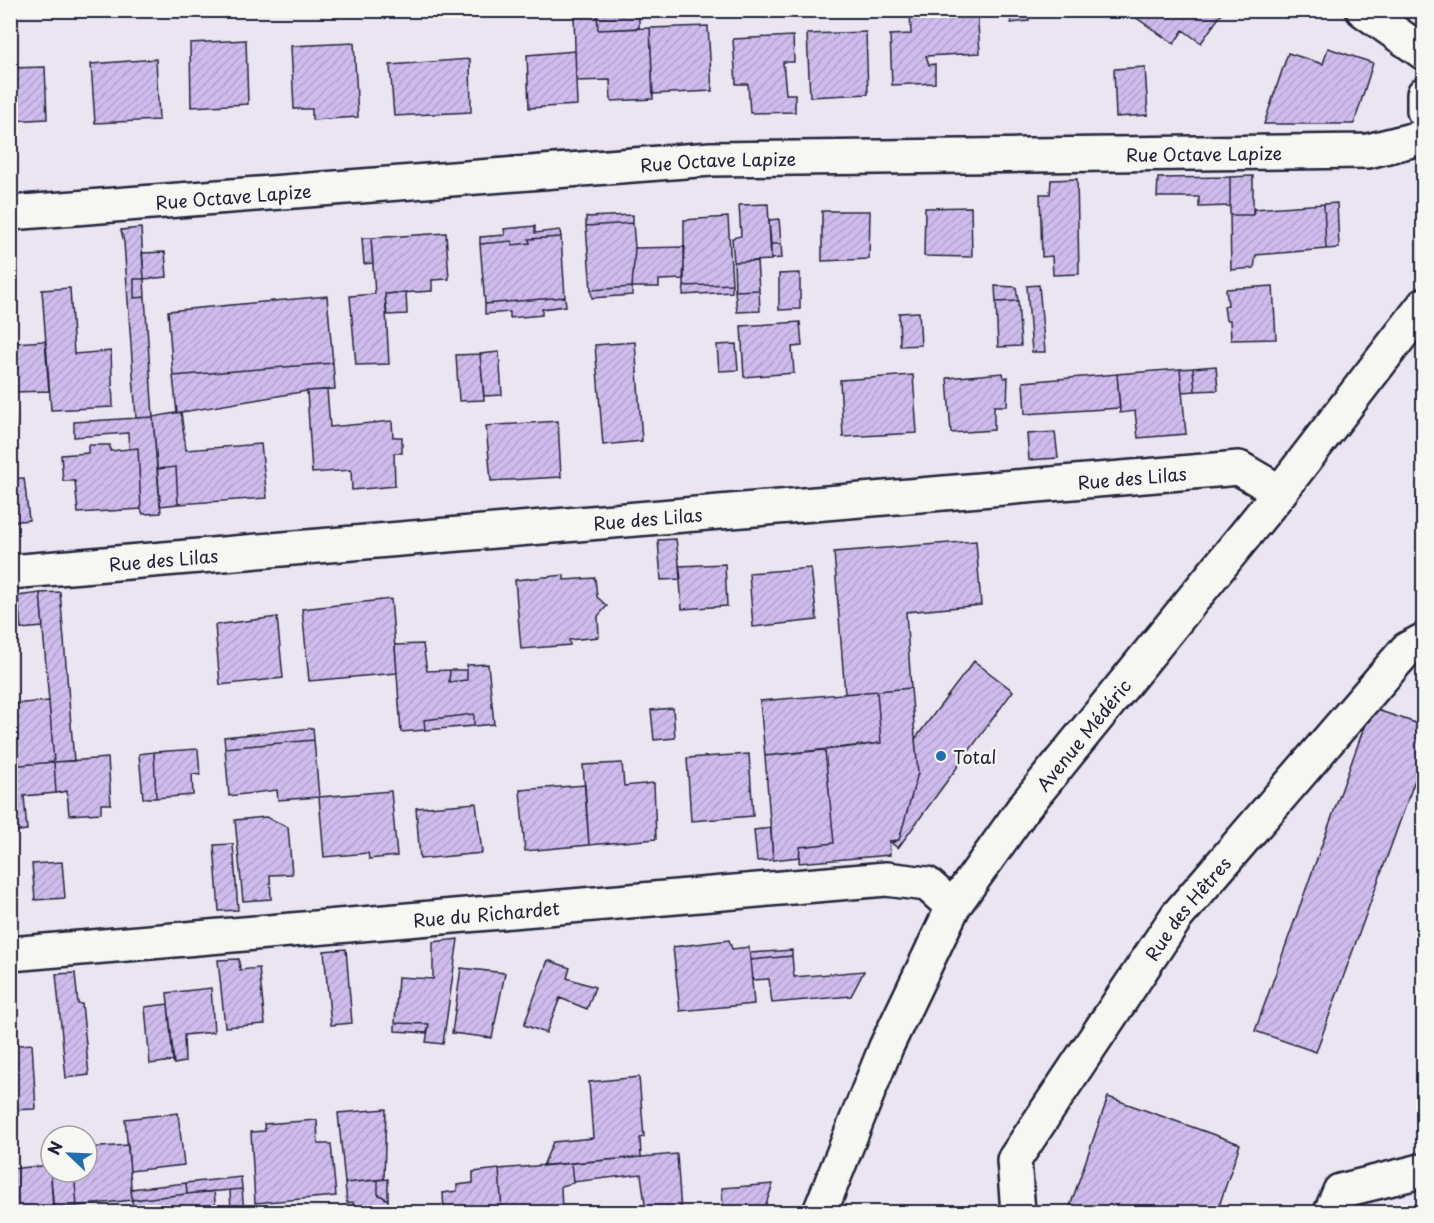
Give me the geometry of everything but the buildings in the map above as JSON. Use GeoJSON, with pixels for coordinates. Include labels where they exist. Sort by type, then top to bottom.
{"type":"FeatureCollection","features":[{"type":"Feature","properties":{"kind":"street"},"geometry":{"type":"LineString","coordinates":[[1363,10],[1424,53]]}},
{"type":"Feature","properties":{"kind":"street"},"geometry":{"type":"LineString","coordinates":[[1424,94],[1424,111]]}},
{"type":"Feature","properties":{"kind":"street","name":"Rue Octave Lapize"},"geometry":{"type":"LineString","coordinates":[[10,213],[711,159],[1368,151],[1424,137]]}},
{"type":"Feature","properties":{"kind":"street","name":"Avenue Médéric"},"geometry":{"type":"LineString","coordinates":[[820,1212],[885,1047],[953,907],[1025,806],[1280,492],[1424,305]]}},
{"type":"Feature","properties":{"kind":"street","name":"Rue des Lilas"},"geometry":{"type":"LineString","coordinates":[[10,572],[1239,468],[1280,492]]}},
{"type":"Feature","properties":{"kind":"street","name":"Rue des Hêtres"},"geometry":{"type":"LineString","coordinates":[[1018,1212],[1014,1160],[1177,916],[1407,649],[1424,640]]}},
{"type":"Feature","properties":{"kind":"street","name":"Rue du Richardet"},"geometry":{"type":"LineString","coordinates":[[10,954],[886,879],[927,884],[953,907]]}},
{"type":"Feature","properties":{"kind":"street"},"geometry":{"type":"LineString","coordinates":[[1331,1212],[1340,1191],[1424,1172]]}},
{"type":"Feature","properties":{"kind":"place","name":"Total"},"geometry":{"type":"Point","coordinates":[941,756]}}]}
